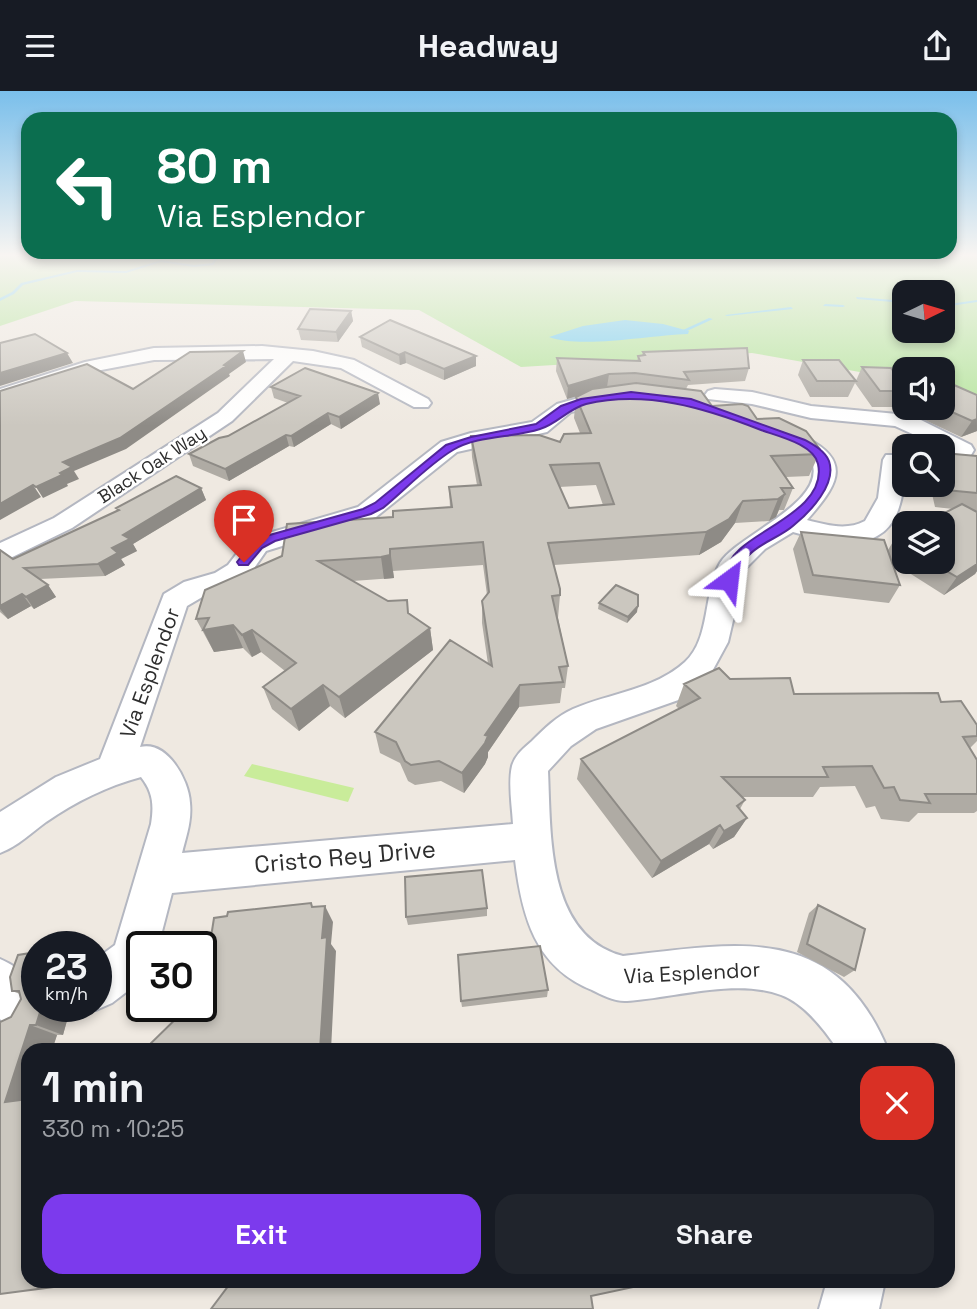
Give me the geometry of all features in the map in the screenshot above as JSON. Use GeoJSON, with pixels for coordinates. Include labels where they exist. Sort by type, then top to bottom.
{"type":"FeatureCollection","features":[{"type":"Feature","properties":{"kind":"street"},"geometry":{"type":"LineString","coordinates":[[0,396],[92,366],[154,354],[233,352],[289,355],[347,364],[421,403]]}},
{"type":"Feature","properties":{"kind":"street","name":"Black Oak Way"},"geometry":{"type":"LineString","coordinates":[[0,554],[63,523],[225,417],[289,355]]}},
{"type":"Feature","properties":{"kind":"street","name":"Via Esplendor"},"geometry":{"type":"LineString","coordinates":[[115,767],[174,601],[194,589],[225,580],[238,571],[257,545],[271,538],[367,512],[450,447],[539,426],[564,408],[585,401],[639,396]]}},
{"type":"Feature","properties":{"kind":"street","name":"Via Esplendor"},"geometry":{"type":"LineString","coordinates":[[780,406],[749,396],[707,400],[801,442],[815,451],[824,462],[824,477],[819,491],[790,523],[756,543],[732,566],[713,642],[698,669],[672,689],[584,719],[559,736],[530,766],[534,840],[539,879],[552,923],[561,943],[574,956],[605,975],[623,979],[752,967],[775,970],[807,984],[835,1008],[858,1043]]}},
{"type":"Feature","properties":{"kind":"street"},"geometry":{"type":"LineString","coordinates":[[754,423],[780,406],[897,420],[964,450]]}},
{"type":"Feature","properties":{"kind":"street"},"geometry":{"type":"LineString","coordinates":[[790,523],[838,536],[868,532],[879,525],[884,516],[892,478]]}},
{"type":"Feature","properties":{"kind":"street"},"geometry":{"type":"LineString","coordinates":[[0,835],[69,788],[115,767],[148,760],[163,775],[174,802],[157,875],[133,959],[112,975]]}},
{"type":"Feature","properties":{"kind":"street","name":"Cristo Rey Drive"},"geometry":{"type":"LineString","coordinates":[[157,875],[534,840]]}},
{"type":"Feature","properties":{"kind":"street"},"geometry":{"type":"LineString","coordinates":[[849,1309],[854,1288]]}},
{"type":"Feature","properties":{"kind":"green space"},"geometry":{"type":"Polygon","coordinates":[[[0,312],[42,312],[0,326],[0,312]]]}},
{"type":"Feature","properties":{"kind":"green space"},"geometry":{"type":"Polygon","coordinates":[[[422,312],[892,312],[892,343],[956,343],[956,312],[977,312],[977,397],[955,391],[955,357],[892,357],[892,378],[752,353],[521,367],[422,312]]]}},
{"type":"Feature","properties":{"kind":"green space"},"geometry":{"type":"Polygon","coordinates":[[[252,764],[354,788],[348,802],[244,776],[252,764]]]}},
{"type":"Feature","properties":{"kind":"water"},"geometry":{"type":"Polygon","coordinates":[[[625,320],[663,324],[689,331],[688,334],[597,342],[549,337],[583,326],[625,320]]]}},
{"type":"Feature","properties":{"kind":"building"},"geometry":{"type":"Polygon","coordinates":[[[308,312],[350,312],[336,332],[298,329],[308,312]]]}},
{"type":"Feature","properties":{"kind":"building"},"geometry":{"type":"Polygon","coordinates":[[[390,320],[476,356],[444,369],[405,352],[399,355],[360,337],[390,320]]]}},
{"type":"Feature","properties":{"kind":"building"},"geometry":{"type":"Polygon","coordinates":[[[35,334],[67,353],[0,373],[0,343],[35,334]]]}},
{"type":"Feature","properties":{"kind":"building"},"geometry":{"type":"Polygon","coordinates":[[[747,348],[749,368],[684,372],[689,380],[635,373],[609,374],[568,386],[557,358],[640,361],[638,356],[645,355],[643,352],[747,348]]]}},
{"type":"Feature","properties":{"kind":"building"},"geometry":{"type":"Polygon","coordinates":[[[243,351],[224,365],[226,366],[120,438],[63,462],[72,467],[60,473],[62,475],[36,487],[33,485],[0,504],[0,391],[87,364],[133,389],[190,352],[243,351]]]}},
{"type":"Feature","properties":{"kind":"building"},"geometry":{"type":"Polygon","coordinates":[[[803,360],[839,360],[856,381],[817,381],[803,360]]]}},
{"type":"Feature","properties":{"kind":"building"},"geometry":{"type":"Polygon","coordinates":[[[862,367],[892,369],[892,391],[880,391],[862,367]]]}},
{"type":"Feature","properties":{"kind":"building"},"geometry":{"type":"Polygon","coordinates":[[[305,368],[378,393],[339,417],[328,413],[291,436],[286,435],[225,469],[189,454],[228,436],[300,396],[271,387],[305,368]]]}},
{"type":"Feature","properties":{"kind":"building"},"geometry":{"type":"Polygon","coordinates":[[[636,383],[701,391],[712,406],[742,404],[748,406],[757,419],[779,418],[806,431],[819,448],[814,448],[819,454],[771,456],[793,488],[781,488],[785,494],[778,499],[743,501],[729,519],[706,532],[548,543],[560,589],[560,595],[552,596],[568,666],[559,667],[563,682],[520,685],[485,735],[488,736],[485,743],[462,773],[439,761],[411,765],[405,761],[396,742],[375,732],[450,640],[492,666],[482,601],[489,592],[483,542],[390,549],[390,555],[381,557],[318,561],[388,601],[407,600],[408,613],[430,628],[339,697],[323,685],[291,709],[263,687],[296,663],[252,630],[242,635],[233,625],[203,630],[209,618],[196,619],[205,590],[282,556],[287,524],[393,517],[393,511],[452,507],[449,487],[481,485],[471,436],[539,435],[560,442],[564,434],[591,433],[576,397],[592,389],[636,383]],[[599,463],[550,465],[569,508],[614,504],[599,463]]]}},
{"type":"Feature","properties":{"kind":"building"},"geometry":{"type":"Polygon","coordinates":[[[955,385],[977,395],[977,419],[972,421],[955,413],[955,385]]]}},
{"type":"Feature","properties":{"kind":"building"},"geometry":{"type":"Polygon","coordinates":[[[955,454],[977,456],[977,493],[955,491],[955,454]]]}},
{"type":"Feature","properties":{"kind":"building"},"geometry":{"type":"Polygon","coordinates":[[[176,476],[201,488],[123,535],[130,539],[112,548],[118,553],[98,564],[24,568],[48,585],[26,597],[22,594],[0,606],[0,550],[13,559],[119,510],[116,508],[176,476]]]}},
{"type":"Feature","properties":{"kind":"building"},"geometry":{"type":"Polygon","coordinates":[[[962,504],[977,512],[977,564],[957,577],[952,574],[955,574],[955,511],[948,511],[962,504]]]}},
{"type":"Feature","properties":{"kind":"building"},"geometry":{"type":"Polygon","coordinates":[[[801,532],[884,540],[892,562],[892,574],[896,574],[900,585],[813,575],[801,532]]]}},
{"type":"Feature","properties":{"kind":"building"},"geometry":{"type":"Polygon","coordinates":[[[616,585],[638,595],[638,606],[628,617],[599,603],[616,585]]]}},
{"type":"Feature","properties":{"kind":"building"},"geometry":{"type":"Polygon","coordinates":[[[719,668],[730,679],[790,678],[794,694],[938,693],[941,702],[961,701],[977,725],[977,736],[963,737],[977,760],[977,794],[925,794],[930,803],[900,800],[894,787],[884,788],[872,766],[823,767],[828,777],[722,777],[745,800],[737,806],[747,818],[724,831],[720,825],[661,861],[581,759],[700,698],[684,684],[719,668]]]}},
{"type":"Feature","properties":{"kind":"building"},"geometry":{"type":"Polygon","coordinates":[[[482,870],[487,908],[406,917],[405,877],[482,870]]]}},
{"type":"Feature","properties":{"kind":"building"},"geometry":{"type":"Polygon","coordinates":[[[311,903],[312,907],[325,906],[322,938],[327,937],[320,1043],[151,1043],[173,1022],[217,1022],[217,931],[212,931],[214,918],[227,916],[228,912],[311,903]]]}},
{"type":"Feature","properties":{"kind":"building"},"geometry":{"type":"Polygon","coordinates":[[[818,905],[865,929],[855,970],[807,944],[818,905]]]}},
{"type":"Feature","properties":{"kind":"building"},"geometry":{"type":"Polygon","coordinates":[[[540,946],[548,990],[461,1001],[458,955],[540,946]]]}},
{"type":"Feature","properties":{"kind":"building"},"geometry":{"type":"Polygon","coordinates":[[[18,955],[21,955],[21,999],[19,991],[12,991],[10,977],[18,955]]]}},
{"type":"Feature","properties":{"kind":"building"},"geometry":{"type":"Polygon","coordinates":[[[21,999],[21,1022],[37,1022],[36,1025],[30,1025],[24,1043],[21,1043],[21,1053],[5,1102],[21,1100],[21,1288],[45,1288],[0,1294],[0,1022],[11,1017],[21,999]]]}},
{"type":"Feature","properties":{"kind":"building"},"geometry":{"type":"Polygon","coordinates":[[[227,1288],[629,1288],[591,1296],[593,1309],[211,1309],[227,1288]]]}},
{"type":"Feature","properties":{"kind":"waterway"},"geometry":{"type":"LineString","coordinates":[[727,315],[756,312]]}},
{"type":"Feature","properties":{"kind":"waterway"},"geometry":{"type":"LineString","coordinates":[[685,330],[711,319]]}},
{"type":"Feature","properties":{"kind":"route"},"geometry":{"type":"LineString","coordinates":[[244,562],[257,545],[271,538],[367,512],[450,447],[539,426],[564,408],[585,401],[631,395],[687,401],[737,417],[801,442],[815,451],[824,462],[824,477],[819,491],[790,523],[746,550],[732,566],[729,580]]}}]}
